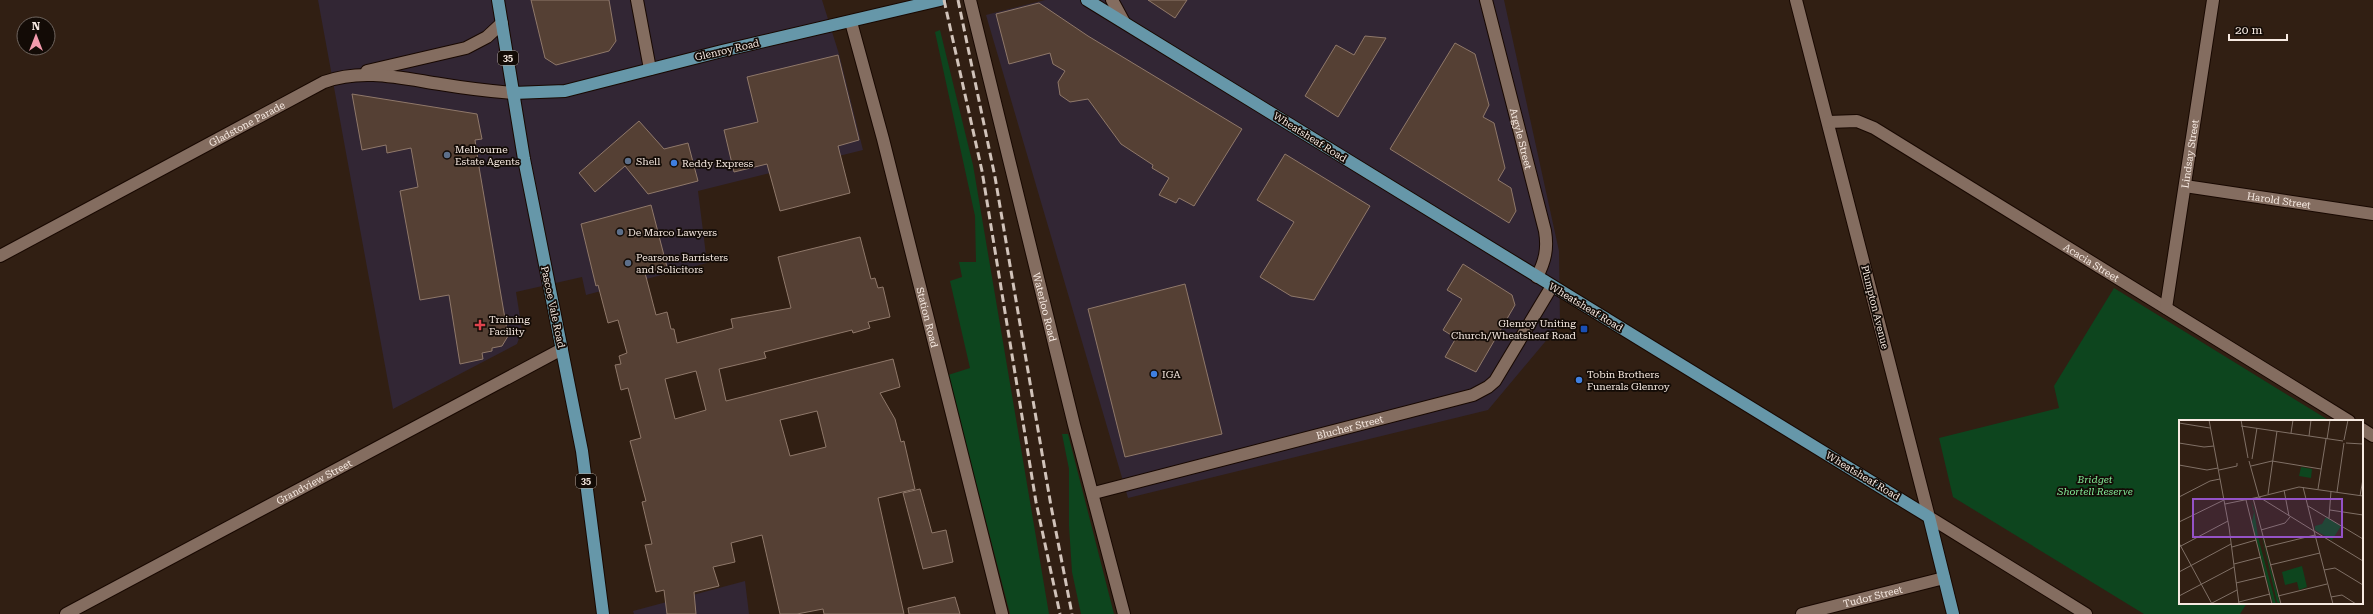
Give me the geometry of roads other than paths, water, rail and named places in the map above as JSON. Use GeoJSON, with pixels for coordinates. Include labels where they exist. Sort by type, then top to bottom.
{"type":"FeatureCollection","features":[{"type":"Feature","properties":{"kind":"main road","name":"Pascoe Vale Road"},"geometry":{"type":"LineString","coordinates":[[498,0],[525,166],[582,451],[603,614]]}},
{"type":"Feature","properties":{"kind":"main road","name":"Glenroy Road"},"geometry":{"type":"LineString","coordinates":[[513,92],[565,91],[650,69],[940,0]]}},
{"type":"Feature","properties":{"kind":"main road","name":"Wheatsheaf Road"},"geometry":{"type":"LineString","coordinates":[[1087,0],[1929,517]]}},
{"type":"Feature","properties":{"kind":"main road","name":"Plumpton Avenue"},"geometry":{"type":"LineString","coordinates":[[1929,517],[1953,614]]}},
{"type":"Feature","properties":{"kind":"street"},"geometry":{"type":"LineString","coordinates":[[638,0],[650,69]]}},
{"type":"Feature","properties":{"kind":"street","name":"Waterloo Road"},"geometry":{"type":"LineString","coordinates":[[970,0],[1074,425],[1094,493],[1124,614]]}},
{"type":"Feature","properties":{"kind":"street"},"geometry":{"type":"LineString","coordinates":[[1112,0],[1124,22]]}},
{"type":"Feature","properties":{"kind":"street","name":"Argyle Street"},"geometry":{"type":"LineString","coordinates":[[1486,0],[1545,231],[1547,245],[1545,260],[1537,277]]}},
{"type":"Feature","properties":{"kind":"street","name":"Plumpton Avenue"},"geometry":{"type":"LineString","coordinates":[[1796,0],[1929,517]]}},
{"type":"Feature","properties":{"kind":"street","name":"Lindsay Street"},"geometry":{"type":"LineString","coordinates":[[2166,308],[2213,0]]}},
{"type":"Feature","properties":{"kind":"street","name":"Station Road"},"geometry":{"type":"LineString","coordinates":[[851,22],[883,139],[1002,614]]}},
{"type":"Feature","properties":{"kind":"street"},"geometry":{"type":"LineString","coordinates":[[354,74],[466,48],[487,37],[502,23]]}},
{"type":"Feature","properties":{"kind":"street","name":"Gladstone Parade"},"geometry":{"type":"LineString","coordinates":[[0,256],[324,82],[354,74],[381,75],[473,89],[513,92]]}},
{"type":"Feature","properties":{"kind":"street","name":"Acacia Street"},"geometry":{"type":"LineString","coordinates":[[1828,122],[1847,121],[1864,123],[2347,420]]}},
{"type":"Feature","properties":{"kind":"street","name":"Harold Street"},"geometry":{"type":"LineString","coordinates":[[2185,186],[2373,214]]}},
{"type":"Feature","properties":{"kind":"street","name":"Blucher Street"},"geometry":{"type":"LineString","coordinates":[[1094,493],[1473,395],[1488,387],[1495,381],[1552,286]]}},
{"type":"Feature","properties":{"kind":"street","name":"Grandview Street"},"geometry":{"type":"LineString","coordinates":[[66,614],[562,348]]}},
{"type":"Feature","properties":{"kind":"street"},"geometry":{"type":"LineString","coordinates":[[2363,430],[2373,436]]}},
{"type":"Feature","properties":{"kind":"street","name":"Wheatsheaf Road"},"geometry":{"type":"LineString","coordinates":[[1929,517],[2086,614]]}},
{"type":"Feature","properties":{"kind":"street","name":"Tudor Street"},"geometry":{"type":"LineString","coordinates":[[1802,614],[1944,578]]}},
{"type":"Feature","properties":{"kind":"railway"},"geometry":{"type":"LineString","coordinates":[[944,0],[982,171],[1036,502],[1060,614]]}},
{"type":"Feature","properties":{"kind":"railway"},"geometry":{"type":"LineString","coordinates":[[958,0],[995,177],[1051,506],[1072,614]]}},
{"type":"Feature","properties":{"kind":"place","name":"Melbourne Estate Agents"},"geometry":{"type":"Point","coordinates":[447,155]}},
{"type":"Feature","properties":{"kind":"place","name":"Shell"},"geometry":{"type":"Point","coordinates":[628,161]}},
{"type":"Feature","properties":{"kind":"place","name":"Reddy Express"},"geometry":{"type":"Point","coordinates":[674,163]}},
{"type":"Feature","properties":{"kind":"place","name":"De Marco Lawyers"},"geometry":{"type":"Point","coordinates":[620,232]}},
{"type":"Feature","properties":{"kind":"place","name":"Pearsons Barristers and Solicitors"},"geometry":{"type":"Point","coordinates":[628,263]}},
{"type":"Feature","properties":{"kind":"place","name":"Training Facility"},"geometry":{"type":"Point","coordinates":[480,325]}},
{"type":"Feature","properties":{"kind":"place","name":"Glenroy Uniting Church/Wheatsheaf Road"},"geometry":{"type":"Point","coordinates":[1584,329]}},
{"type":"Feature","properties":{"kind":"place","name":"IGA"},"geometry":{"type":"Point","coordinates":[1154,374]}},
{"type":"Feature","properties":{"kind":"place","name":"Tobin Brothers Funerals Glenroy"},"geometry":{"type":"Point","coordinates":[1579,380]}},
{"type":"Feature","properties":{"kind":"park label","name":"Bridget Shortell Reserve"},"geometry":{"type":"Point","coordinates":[2095,484]}}]}
